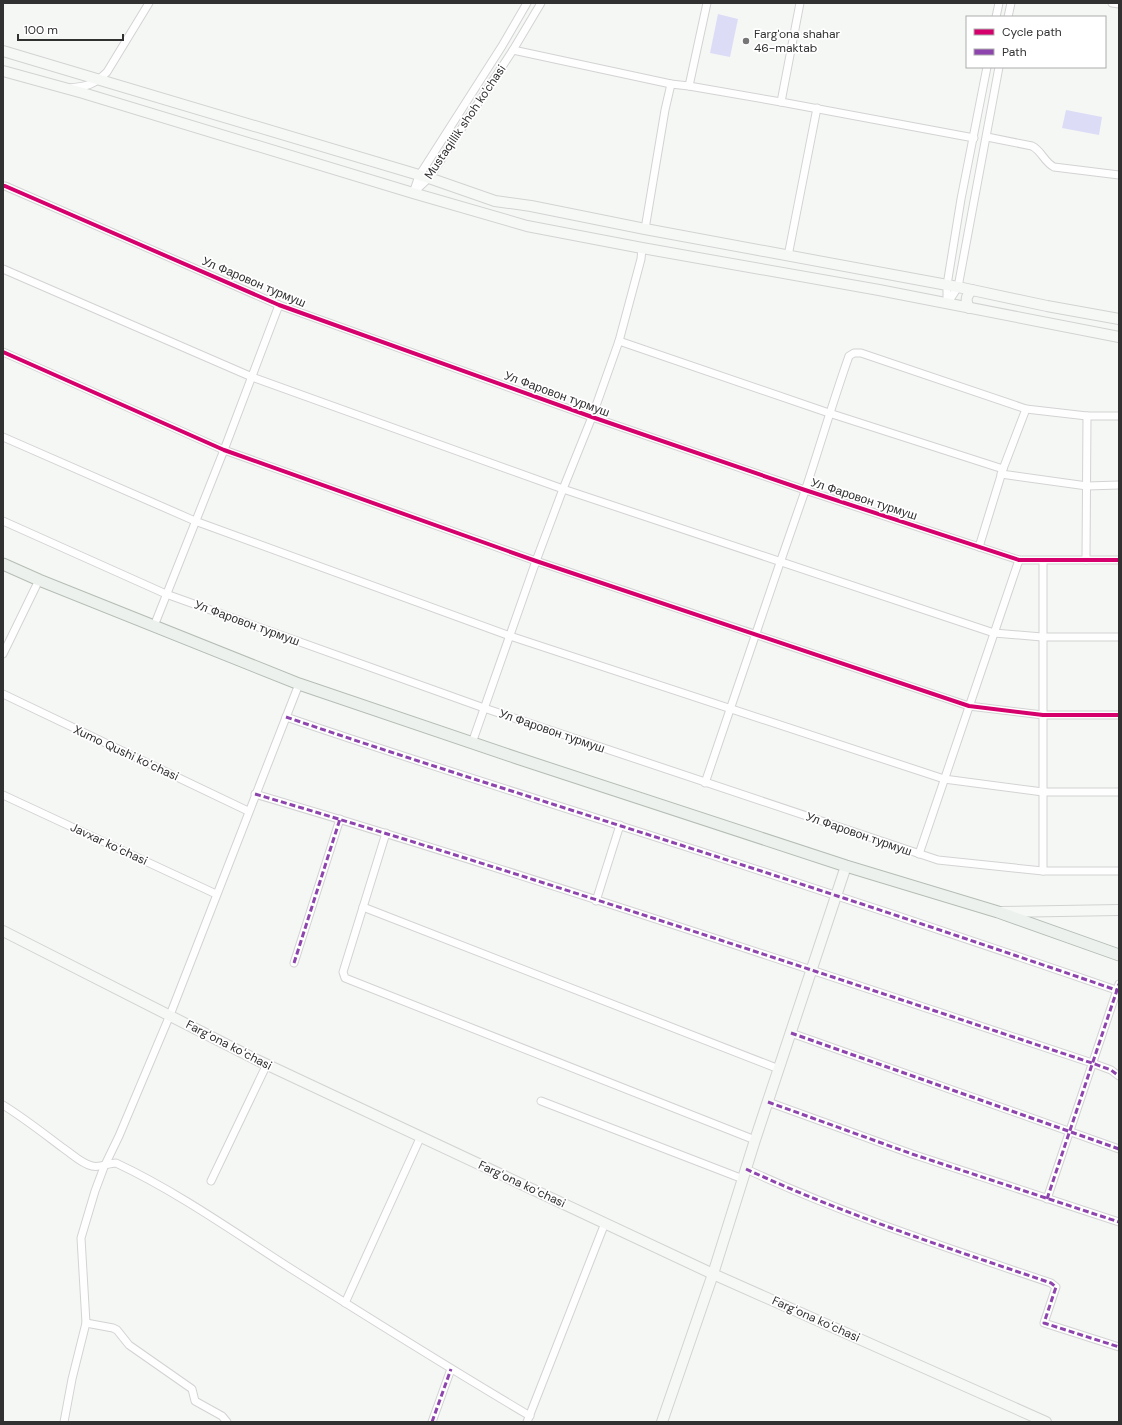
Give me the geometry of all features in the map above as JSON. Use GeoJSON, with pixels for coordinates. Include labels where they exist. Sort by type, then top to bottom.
{"type":"FeatureCollection","features":[{"type":"Feature","properties":{"kind":"main road"},"geometry":{"type":"LineString","coordinates":[[3,564],[39,580],[299,684],[472,743],[846,866],[998,912],[1119,955]]}},
{"type":"Feature","properties":{"kind":"street"},"geometry":{"type":"LineString","coordinates":[[66,88],[90,86],[100,80],[107,72],[149,3]]}},
{"type":"Feature","properties":{"kind":"street","name":"Mustaqillik shoh ko'chasi"},"geometry":{"type":"LineString","coordinates":[[413,193],[418,176],[502,46],[527,3]]}},
{"type":"Feature","properties":{"kind":"street","name":"Mustaqillik shoh ko'chasi"},"geometry":{"type":"LineString","coordinates":[[413,193],[429,178],[513,50],[541,3]]}},
{"type":"Feature","properties":{"kind":"street"},"geometry":{"type":"LineString","coordinates":[[689,86],[707,3]]}},
{"type":"Feature","properties":{"kind":"street"},"geometry":{"type":"LineString","coordinates":[[781,102],[800,3]]}},
{"type":"Feature","properties":{"kind":"street"},"geometry":{"type":"LineString","coordinates":[[996,16],[999,3]]}},
{"type":"Feature","properties":{"kind":"street"},"geometry":{"type":"LineString","coordinates":[[1008,16],[1011,3]]}},
{"type":"Feature","properties":{"kind":"street"},"geometry":{"type":"LineString","coordinates":[[1112,3],[1119,4]]}},
{"type":"Feature","properties":{"kind":"street"},"geometry":{"type":"LineString","coordinates":[[513,50],[671,84],[817,108],[974,138]]}},
{"type":"Feature","properties":{"kind":"street"},"geometry":{"type":"LineString","coordinates":[[3,51],[418,176],[429,178],[495,201],[532,206],[645,229],[933,282],[1119,319]]}},
{"type":"Feature","properties":{"kind":"street"},"geometry":{"type":"LineString","coordinates":[[948,304],[947,285],[949,271],[987,68]]}},
{"type":"Feature","properties":{"kind":"street"},"geometry":{"type":"LineString","coordinates":[[948,304],[958,287],[999,68]]}},
{"type":"Feature","properties":{"kind":"street"},"geometry":{"type":"LineString","coordinates":[[3,71],[66,88],[527,226],[879,290],[1119,337]]}},
{"type":"Feature","properties":{"kind":"street"},"geometry":{"type":"LineString","coordinates":[[645,229],[665,110],[671,84]]}},
{"type":"Feature","properties":{"kind":"street"},"geometry":{"type":"LineString","coordinates":[[788,256],[817,108]]}},
{"type":"Feature","properties":{"kind":"street"},"geometry":{"type":"LineString","coordinates":[[987,137],[1032,146],[1038,149],[1049,164],[1054,167],[1119,175]]}},
{"type":"Feature","properties":{"kind":"street","name":"Ул Фаровон турмуш"},"geometry":{"type":"LineString","coordinates":[[4,186],[279,305],[592,417],[805,490],[1019,560],[1119,560]]}},
{"type":"Feature","properties":{"kind":"street"},"geometry":{"type":"LineString","coordinates":[[446,202],[447,193],[452,189],[458,188]]}},
{"type":"Feature","properties":{"kind":"street"},"geometry":{"type":"LineString","coordinates":[[472,743],[536,561],[592,417],[619,341],[641,259],[642,248]]}},
{"type":"Feature","properties":{"kind":"street"},"geometry":{"type":"LineString","coordinates":[[3,269],[252,377],[563,489],[994,633],[1042,637],[1119,637]]}},
{"type":"Feature","properties":{"kind":"street"},"geometry":{"type":"LineString","coordinates":[[933,282],[942,278],[949,271]]}},
{"type":"Feature","properties":{"kind":"street"},"geometry":{"type":"LineString","coordinates":[[960,273],[963,280],[972,290]]}},
{"type":"Feature","properties":{"kind":"street"},"geometry":{"type":"LineString","coordinates":[[969,308],[966,302],[967,295],[972,290]]}},
{"type":"Feature","properties":{"kind":"street"},"geometry":{"type":"LineString","coordinates":[[154,626],[224,450],[279,305]]}},
{"type":"Feature","properties":{"kind":"street"},"geometry":{"type":"LineString","coordinates":[[619,341],[1002,471],[1087,486],[1119,485]]}},
{"type":"Feature","properties":{"kind":"street"},"geometry":{"type":"LineString","coordinates":[[3,352],[224,450],[536,561],[969,706],[1043,715],[1119,715]]}},
{"type":"Feature","properties":{"kind":"street"},"geometry":{"type":"LineString","coordinates":[[705,782],[779,561],[805,490],[829,413],[849,356],[854,353],[861,353],[1026,409],[1087,416],[1119,416]]}},
{"type":"Feature","properties":{"kind":"street"},"geometry":{"type":"LineString","coordinates":[[978,547],[1002,471],[1026,409]]}},
{"type":"Feature","properties":{"kind":"street"},"geometry":{"type":"LineString","coordinates":[[1086,560],[1087,416]]}},
{"type":"Feature","properties":{"kind":"street"},"geometry":{"type":"LineString","coordinates":[[3,437],[195,521],[510,636],[944,780],[1043,792],[1119,792]]}},
{"type":"Feature","properties":{"kind":"street","name":"Ул Фаровон турмуш"},"geometry":{"type":"LineString","coordinates":[[3,521],[166,594],[484,708],[938,860],[1043,871],[1119,871]]}},
{"type":"Feature","properties":{"kind":"street"},"geometry":{"type":"LineString","coordinates":[[919,854],[1019,560]]}},
{"type":"Feature","properties":{"kind":"street"},"geometry":{"type":"LineString","coordinates":[[1043,561],[1043,871]]}},
{"type":"Feature","properties":{"kind":"street"},"geometry":{"type":"LineString","coordinates":[[3,654],[39,580]]}},
{"type":"Feature","properties":{"kind":"street"},"geometry":{"type":"LineString","coordinates":[[64,1422],[72,1379],[86,1323],[81,1238],[104,1167],[170,1015],[248,811],[299,684]]}},
{"type":"Feature","properties":{"kind":"street","name":"Xumo Qushi koʻchasi"},"geometry":{"type":"LineString","coordinates":[[3,694],[248,811]]}},
{"type":"Feature","properties":{"kind":"street"},"geometry":{"type":"LineString","coordinates":[[286,717],[407,758],[620,825],[1118,988],[1047,1199]]}},
{"type":"Feature","properties":{"kind":"street"},"geometry":{"type":"LineString","coordinates":[[255,794],[386,833],[812,971],[1092,1063],[1111,1070],[1119,1076]]}},
{"type":"Feature","properties":{"kind":"street","name":"Javxar koʻchasi"},"geometry":{"type":"LineString","coordinates":[[3,795],[216,894]]}},
{"type":"Feature","properties":{"kind":"street"},"geometry":{"type":"LineString","coordinates":[[294,963],[340,819]]}},
{"type":"Feature","properties":{"kind":"street"},"geometry":{"type":"LineString","coordinates":[[596,901],[620,825]]}},
{"type":"Feature","properties":{"kind":"street"},"geometry":{"type":"LineString","coordinates":[[386,833],[343,972],[345,978],[755,1140]]}},
{"type":"Feature","properties":{"kind":"street"},"geometry":{"type":"LineString","coordinates":[[662,1422],[713,1274],[755,1140],[846,866]]}},
{"type":"Feature","properties":{"kind":"street"},"geometry":{"type":"LineString","coordinates":[[363,907],[779,1069]]}},
{"type":"Feature","properties":{"kind":"street"},"geometry":{"type":"LineString","coordinates":[[998,912],[1119,910]]}},
{"type":"Feature","properties":{"kind":"street","name":"Fargʻona koʻchasi"},"geometry":{"type":"LineString","coordinates":[[3,931],[267,1064],[713,1274],[1046,1422]]}},
{"type":"Feature","properties":{"kind":"street"},"geometry":{"type":"LineString","coordinates":[[791,1033],[1119,1149]]}},
{"type":"Feature","properties":{"kind":"street"},"geometry":{"type":"LineString","coordinates":[[211,1181],[267,1064]]}},
{"type":"Feature","properties":{"kind":"street"},"geometry":{"type":"LineString","coordinates":[[541,1101],[787,1188],[887,1228],[1054,1284],[1056,1287],[1044,1323],[1119,1347]]}},
{"type":"Feature","properties":{"kind":"street"},"geometry":{"type":"LineString","coordinates":[[768,1102],[912,1154],[1119,1222]]}},
{"type":"Feature","properties":{"kind":"street"},"geometry":{"type":"LineString","coordinates":[[3,1105],[29,1121],[82,1161],[92,1166],[104,1167],[112,1163],[116,1163],[160,1187],[243,1237],[529,1419],[605,1223]]}},
{"type":"Feature","properties":{"kind":"street"},"geometry":{"type":"LineString","coordinates":[[345,1303],[421,1136]]}},
{"type":"Feature","properties":{"kind":"street"},"geometry":{"type":"LineString","coordinates":[[86,1323],[117,1330],[129,1345],[192,1389],[195,1401],[222,1416],[227,1422]]}},
{"type":"Feature","properties":{"kind":"street"},"geometry":{"type":"LineString","coordinates":[[432,1422],[451,1369]]}},
{"type":"Feature","properties":{"kind":"shaded area"},"geometry":{"type":"Polygon","coordinates":[[[718,14],[738,19],[730,57],[710,53],[718,14]]]}},
{"type":"Feature","properties":{"kind":"shaded area"},"geometry":{"type":"Polygon","coordinates":[[[1066,110],[1102,117],[1099,135],[1062,128],[1066,110]]]}},
{"type":"Feature","properties":{"kind":"marked path"},"geometry":{"type":"LineString","coordinates":[[286,717],[411,759],[808,886],[1119,991]]}},
{"type":"Feature","properties":{"kind":"marked path"},"geometry":{"type":"LineString","coordinates":[[255,794],[465,858],[675,925],[1092,1063],[1111,1070],[1119,1076]]}},
{"type":"Feature","properties":{"kind":"marked path"},"geometry":{"type":"LineString","coordinates":[[294,963],[340,819]]}},
{"type":"Feature","properties":{"kind":"marked path"},"geometry":{"type":"LineString","coordinates":[[1047,1199],[1119,984]]}},
{"type":"Feature","properties":{"kind":"marked path"},"geometry":{"type":"LineString","coordinates":[[791,1033],[1119,1149]]}},
{"type":"Feature","properties":{"kind":"marked path"},"geometry":{"type":"LineString","coordinates":[[768,1102],[912,1154],[1119,1222]]}},
{"type":"Feature","properties":{"kind":"marked path"},"geometry":{"type":"LineString","coordinates":[[746,1169],[783,1186],[859,1216],[935,1244],[1051,1283],[1056,1287],[1044,1323],[1119,1347]]}},
{"type":"Feature","properties":{"kind":"marked path"},"geometry":{"type":"LineString","coordinates":[[432,1422],[451,1369]]}},
{"type":"Feature","properties":{"kind":"cycle path"},"geometry":{"type":"LineString","coordinates":[[3,186],[279,305],[592,417],[805,490],[1019,560],[1119,560]]}},
{"type":"Feature","properties":{"kind":"cycle path"},"geometry":{"type":"LineString","coordinates":[[3,352],[224,450],[536,561],[969,706],[1043,715],[1119,715]]}},
{"type":"Feature","properties":{"kind":"place","name":"Farg'ona shahar 46-maktab"},"geometry":{"type":"Point","coordinates":[746,41]}}]}
